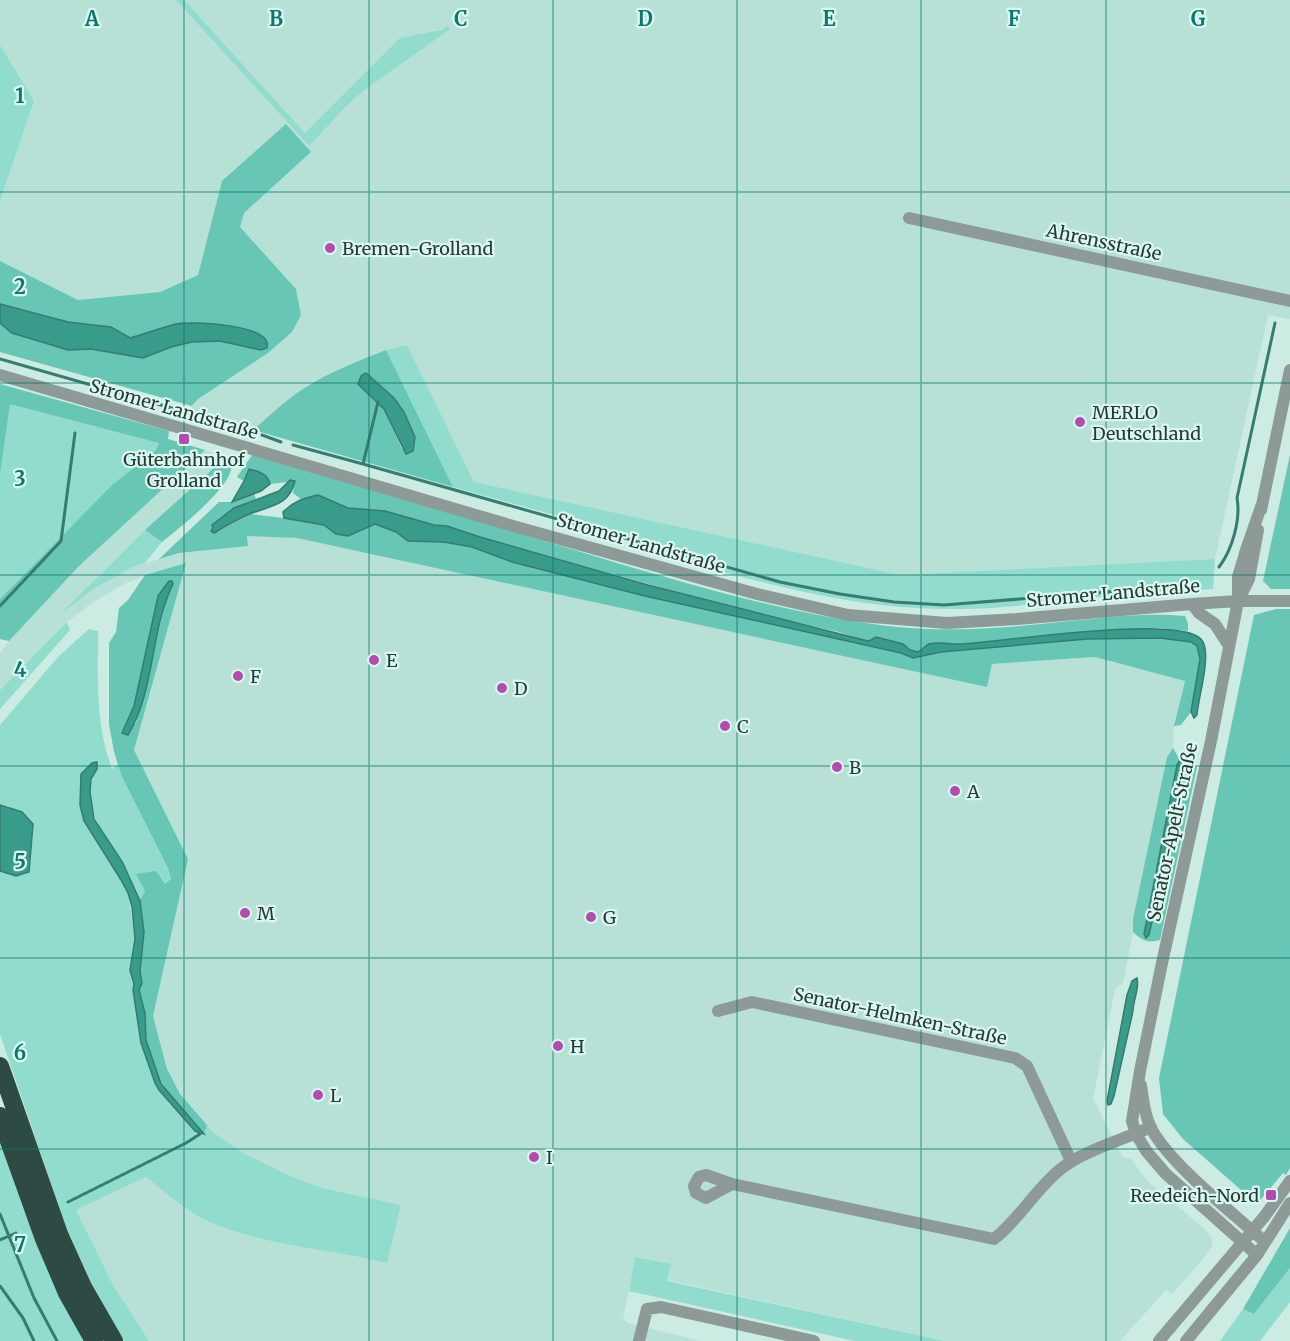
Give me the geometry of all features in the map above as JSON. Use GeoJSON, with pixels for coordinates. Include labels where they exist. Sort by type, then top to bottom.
{"type":"FeatureCollection","features":[{"type":"Feature","properties":{"kind":"highway"},"geometry":{"type":"LineString","coordinates":[[0,1066],[59,1234],[83,1287],[114,1341]]}},
{"type":"Feature","properties":{"kind":"highway"},"geometry":{"type":"LineString","coordinates":[[0,1116],[44,1239],[67,1293],[93,1341]]}},
{"type":"Feature","properties":{"kind":"street","name":"Ahrensstraße"},"geometry":{"type":"LineString","coordinates":[[909,218],[1290,301]]}},
{"type":"Feature","properties":{"kind":"street","name":"Senator-Apelt-Straße"},"geometry":{"type":"LineString","coordinates":[[1136,1134],[1132,1121],[1140,1071],[1238,601],[1249,579],[1255,552],[1262,504],[1290,370]]}},
{"type":"Feature","properties":{"kind":"street","name":"Stromer Landstraße"},"geometry":{"type":"LineString","coordinates":[[0,375],[513,526],[757,594],[848,615],[947,623],[1238,601],[1290,601]]}},
{"type":"Feature","properties":{"kind":"street"},"geometry":{"type":"LineString","coordinates":[[1192,604],[1215,624],[1229,646]]}},
{"type":"Feature","properties":{"kind":"street","name":"Senator-Helmken-Straße"},"geometry":{"type":"LineString","coordinates":[[718,1011],[752,1002],[1014,1058],[1027,1066],[1071,1161]]}},
{"type":"Feature","properties":{"kind":"street","name":"Senator-Apelt-Straße"},"geometry":{"type":"LineString","coordinates":[[1140,1071],[1146,1114],[1151,1128],[1165,1148],[1265,1242]]}},
{"type":"Feature","properties":{"kind":"street"},"geometry":{"type":"LineString","coordinates":[[732,1184],[994,1239],[1006,1229],[1059,1170],[1071,1161],[1151,1128]]}},
{"type":"Feature","properties":{"kind":"street"},"geometry":{"type":"LineString","coordinates":[[1136,1134],[1147,1152],[1166,1174],[1257,1255]]}},
{"type":"Feature","properties":{"kind":"street"},"geometry":{"type":"LineString","coordinates":[[1159,1341],[1274,1205],[1290,1181]]}},
{"type":"Feature","properties":{"kind":"street"},"geometry":{"type":"LineString","coordinates":[[1186,1341],[1257,1255],[1290,1203]]}},
{"type":"Feature","properties":{"kind":"street"},"geometry":{"type":"LineString","coordinates":[[639,1341],[647,1309],[661,1307],[814,1341]]}},
{"type":"Feature","properties":{"kind":"shaded area"},"geometry":{"type":"Polygon","coordinates":[[[0,0],[1290,0],[1290,319],[1268,315],[1215,559],[900,575],[474,482],[407,345],[349,364],[321,379],[290,398],[251,432],[187,413],[198,399],[268,353],[292,332],[301,315],[296,289],[240,227],[244,213],[311,152],[222,181],[198,275],[160,292],[78,300],[0,261],[0,201],[34,101],[0,45],[0,0]]]}},
{"type":"Feature","properties":{"kind":"shaded area"},"geometry":{"type":"Polygon","coordinates":[[[176,0],[184,0],[305,133],[400,38],[442,30],[447,26],[450,29],[363,91],[309,146],[176,0]]]}},
{"type":"Feature","properties":{"kind":"shaded area"},"geometry":{"type":"Polygon","coordinates":[[[0,45],[34,101],[0,201],[0,45]]]}},
{"type":"Feature","properties":{"kind":"shaded area"},"geometry":{"type":"Polygon","coordinates":[[[286,124],[311,152],[244,213],[240,227],[296,289],[301,315],[292,332],[268,353],[198,399],[192,406],[0,352],[0,323],[12,333],[68,350],[91,349],[143,358],[192,342],[220,341],[261,350],[268,344],[152,332],[130,338],[111,327],[68,322],[0,304],[0,261],[78,300],[160,292],[198,275],[222,181],[286,124]]]}},
{"type":"Feature","properties":{"kind":"shaded area"},"geometry":{"type":"Polygon","coordinates":[[[0,304],[68,322],[111,327],[130,338],[176,324],[198,323],[230,326],[258,334],[266,340],[267,348],[261,350],[220,341],[192,342],[143,358],[91,349],[68,350],[12,333],[0,323],[0,304]]]}},
{"type":"Feature","properties":{"kind":"shaded area"},"geometry":{"type":"Polygon","coordinates":[[[407,345],[474,482],[900,575],[1215,559],[1213,589],[1095,597],[987,608],[918,608],[856,602],[765,583],[704,567],[706,557],[453,487],[386,350],[407,345]]]}},
{"type":"Feature","properties":{"kind":"shaded area"},"geometry":{"type":"Polygon","coordinates":[[[386,350],[453,487],[253,430],[284,403],[311,384],[335,371],[386,350]],[[359,385],[384,409],[402,449],[415,437],[404,412],[359,385]]]}},
{"type":"Feature","properties":{"kind":"shaded area"},"geometry":{"type":"Polygon","coordinates":[[[366,373],[394,398],[404,412],[415,437],[413,451],[406,454],[384,409],[358,384],[361,376],[366,373]]]}},
{"type":"Feature","properties":{"kind":"shaded area"},"geometry":{"type":"Polygon","coordinates":[[[0,384],[169,431],[168,439],[205,450],[78,567],[9,641],[0,639],[0,599],[112,485],[156,450],[159,443],[10,404],[0,475],[0,384]]]}},
{"type":"Feature","properties":{"kind":"shaded area"},"geometry":{"type":"Polygon","coordinates":[[[10,403],[160,443],[156,450],[112,485],[0,599],[0,475],[10,403]]]}},
{"type":"Feature","properties":{"kind":"shaded area"},"geometry":{"type":"Polygon","coordinates":[[[205,450],[226,457],[131,543],[64,610],[95,588],[133,567],[179,553],[248,546],[247,536],[297,538],[987,687],[992,664],[1095,657],[1185,681],[1174,726],[1173,748],[1167,757],[1133,919],[1133,932],[1123,983],[1115,989],[1093,1099],[1122,1156],[1132,1160],[1147,1181],[1206,1230],[1212,1238],[1212,1246],[1203,1259],[1172,1294],[1166,1290],[1120,1341],[945,1341],[667,1280],[671,1264],[636,1257],[623,1318],[628,1323],[700,1341],[149,1341],[113,1285],[76,1210],[146,1177],[195,1214],[221,1227],[387,1263],[401,1205],[322,1188],[243,1153],[213,1132],[180,1094],[167,1069],[153,1016],[188,859],[134,750],[186,563],[145,575],[122,585],[92,603],[67,622],[0,690],[0,653],[13,636],[78,567],[205,450]]]}},
{"type":"Feature","properties":{"kind":"shaded area"},"geometry":{"type":"Polygon","coordinates":[[[252,455],[685,583],[811,614],[897,627],[938,629],[999,628],[1122,616],[1170,615],[1185,616],[1188,631],[1159,628],[961,644],[929,644],[918,652],[910,650],[903,644],[864,640],[738,609],[447,526],[434,525],[385,511],[348,508],[318,495],[301,499],[293,493],[295,481],[270,484],[265,475],[249,469],[244,481],[237,477],[252,455]]]}},
{"type":"Feature","properties":{"kind":"shaded area"},"geometry":{"type":"Polygon","coordinates":[[[1290,455],[1290,589],[1271,589],[1263,581],[1290,455]]]}},
{"type":"Feature","properties":{"kind":"shaded area"},"geometry":{"type":"Polygon","coordinates":[[[226,457],[231,465],[230,474],[215,495],[191,518],[162,542],[145,530],[226,457]]]}},
{"type":"Feature","properties":{"kind":"shaded area"},"geometry":{"type":"Polygon","coordinates":[[[249,469],[265,475],[270,484],[261,491],[232,502],[244,481],[249,469]]]}},
{"type":"Feature","properties":{"kind":"shaded area"},"geometry":{"type":"Polygon","coordinates":[[[290,480],[295,481],[292,490],[283,501],[234,521],[214,533],[211,531],[212,525],[234,508],[279,491],[290,480]]]}},
{"type":"Feature","properties":{"kind":"shaded area"},"geometry":{"type":"Polygon","coordinates":[[[254,493],[256,500],[250,501],[211,530],[219,531],[249,514],[324,525],[336,534],[348,536],[375,524],[396,532],[408,541],[444,542],[472,547],[512,562],[645,596],[901,653],[913,658],[941,652],[1087,639],[1160,638],[1191,642],[1197,646],[1200,659],[1191,712],[1181,725],[1174,726],[1185,681],[1095,657],[992,664],[987,687],[297,538],[247,536],[248,546],[179,553],[159,559],[219,502],[232,502],[254,493]]]}},
{"type":"Feature","properties":{"kind":"shaded area"},"geometry":{"type":"Polygon","coordinates":[[[318,495],[348,508],[385,511],[434,525],[447,526],[648,585],[864,640],[869,641],[876,637],[903,644],[910,650],[918,652],[933,643],[961,644],[1087,631],[1159,629],[1186,632],[1201,639],[1206,654],[1197,715],[1194,718],[1191,712],[1200,659],[1197,646],[1191,642],[1160,638],[1087,639],[941,652],[913,658],[901,653],[645,596],[512,562],[472,547],[444,542],[408,541],[396,532],[375,524],[348,536],[336,534],[324,525],[284,518],[283,512],[291,505],[318,495]]]}},
{"type":"Feature","properties":{"kind":"shaded area"},"geometry":{"type":"Polygon","coordinates":[[[145,530],[162,542],[145,563],[95,588],[60,614],[145,530]]]}},
{"type":"Feature","properties":{"kind":"shaded area"},"geometry":{"type":"Polygon","coordinates":[[[186,563],[134,750],[188,859],[153,1016],[167,1069],[180,1094],[207,1125],[204,1134],[161,1084],[146,1040],[145,1013],[139,990],[142,983],[140,971],[144,932],[140,900],[145,891],[136,874],[156,871],[165,884],[171,879],[168,868],[122,777],[114,752],[109,724],[109,643],[116,632],[119,608],[128,600],[145,575],[186,563]],[[172,581],[143,664],[134,706],[123,733],[136,723],[167,597],[173,584],[172,581]]]}},
{"type":"Feature","properties":{"kind":"shaded area"},"geometry":{"type":"Polygon","coordinates":[[[169,581],[173,584],[160,621],[143,699],[128,735],[122,733],[134,706],[158,596],[169,581]]]}},
{"type":"Feature","properties":{"kind":"shaded area"},"geometry":{"type":"Polygon","coordinates":[[[1276,609],[1290,609],[1290,1168],[1257,1204],[1183,1139],[1163,1114],[1159,1078],[1254,615],[1276,609]]]}},
{"type":"Feature","properties":{"kind":"shaded area"},"geometry":{"type":"Polygon","coordinates":[[[67,622],[70,630],[0,709],[0,690],[67,622]]]}},
{"type":"Feature","properties":{"kind":"shaded area"},"geometry":{"type":"Polygon","coordinates":[[[89,629],[98,631],[100,718],[112,769],[118,764],[122,777],[168,868],[171,879],[165,884],[137,874],[145,891],[140,900],[126,867],[101,829],[91,807],[91,782],[97,769],[95,763],[92,763],[84,821],[128,893],[135,939],[130,970],[134,984],[133,990],[137,1014],[159,1090],[195,1131],[204,1134],[207,1125],[213,1132],[243,1153],[322,1188],[401,1205],[387,1263],[263,1239],[222,1227],[192,1212],[146,1177],[76,1210],[113,1285],[149,1341],[124,1341],[90,1280],[65,1225],[0,1034],[0,871],[16,876],[9,806],[0,805],[0,725],[58,657],[89,629]]]}},
{"type":"Feature","properties":{"kind":"shaded area"},"geometry":{"type":"Polygon","coordinates":[[[1173,748],[1180,760],[1177,765],[1144,933],[1187,762],[1197,767],[1160,940],[1148,941],[1133,932],[1133,919],[1167,757],[1173,748]]]}},
{"type":"Feature","properties":{"kind":"shaded area"},"geometry":{"type":"Polygon","coordinates":[[[1187,759],[1149,935],[1146,938],[1144,934],[1177,765],[1180,760],[1187,759]]]}},
{"type":"Feature","properties":{"kind":"shaded area"},"geometry":{"type":"Polygon","coordinates":[[[97,762],[97,769],[91,779],[90,792],[94,819],[123,863],[140,901],[144,932],[140,971],[142,983],[139,990],[145,1013],[146,1040],[161,1084],[204,1134],[195,1131],[159,1090],[141,1043],[134,984],[130,970],[135,939],[132,907],[121,880],[84,821],[80,805],[81,774],[92,763],[97,762]]]}},
{"type":"Feature","properties":{"kind":"shaded area"},"geometry":{"type":"Polygon","coordinates":[[[0,805],[22,812],[33,824],[29,872],[16,876],[0,871],[0,805]]]}},
{"type":"Feature","properties":{"kind":"shaded area"},"geometry":{"type":"Polygon","coordinates":[[[1137,978],[1138,986],[1114,1096],[1111,1104],[1108,1105],[1127,995],[1132,981],[1137,978]]]}},
{"type":"Feature","properties":{"kind":"shaded area"},"geometry":{"type":"Polygon","coordinates":[[[0,1142],[44,1261],[84,1341],[0,1341],[0,1142]]]}},
{"type":"Feature","properties":{"kind":"shaded area"},"geometry":{"type":"Polygon","coordinates":[[[1290,1228],[1290,1268],[1254,1314],[1243,1309],[1290,1228]]]}},
{"type":"Feature","properties":{"kind":"shaded area"},"geometry":{"type":"Polygon","coordinates":[[[635,1257],[671,1264],[667,1281],[945,1341],[855,1341],[629,1291],[635,1257]]]}},
{"type":"Feature","properties":{"kind":"shaded area"},"geometry":{"type":"Polygon","coordinates":[[[1290,1268],[1290,1302],[1260,1341],[1220,1341],[1243,1309],[1254,1314],[1290,1268]]]}},
{"type":"Feature","properties":{"kind":"waterway"},"geometry":{"type":"LineString","coordinates":[[1219,567],[1228,552],[1234,534],[1238,516],[1237,498],[1275,323]]}},
{"type":"Feature","properties":{"kind":"waterway"},"geometry":{"type":"LineString","coordinates":[[0,359],[189,413]]}},
{"type":"Feature","properties":{"kind":"waterway"},"geometry":{"type":"LineString","coordinates":[[378,402],[363,464],[780,582],[894,602],[944,605],[1158,588]]}},
{"type":"Feature","properties":{"kind":"waterway"},"geometry":{"type":"LineString","coordinates":[[205,417],[218,420]]}},
{"type":"Feature","properties":{"kind":"waterway"},"geometry":{"type":"LineString","coordinates":[[0,606],[61,541],[75,433]]}},
{"type":"Feature","properties":{"kind":"waterway"},"geometry":{"type":"LineString","coordinates":[[262,435],[281,442]]}},
{"type":"Feature","properties":{"kind":"waterway"},"geometry":{"type":"LineString","coordinates":[[293,445],[363,464]]}},
{"type":"Feature","properties":{"kind":"waterway"},"geometry":{"type":"LineString","coordinates":[[68,1202],[186,1143],[199,1133]]}},
{"type":"Feature","properties":{"kind":"waterway"},"geometry":{"type":"LineString","coordinates":[[0,1214],[34,1298],[57,1341]]}},
{"type":"Feature","properties":{"kind":"waterway"},"geometry":{"type":"LineString","coordinates":[[0,1240],[16,1233]]}},
{"type":"Feature","properties":{"kind":"waterway"},"geometry":{"type":"LineString","coordinates":[[0,1286],[23,1318],[34,1341]]}},
{"type":"Feature","properties":{"kind":"place","name":"Bremen-Grolland"},"geometry":{"type":"Point","coordinates":[330,248]}},
{"type":"Feature","properties":{"kind":"place","name":"MERLO Deutschland"},"geometry":{"type":"Point","coordinates":[1080,422]}},
{"type":"Feature","properties":{"kind":"place","name":"Güterbahnhof Grolland"},"geometry":{"type":"Point","coordinates":[184,439]}},
{"type":"Feature","properties":{"kind":"place","name":"E"},"geometry":{"type":"Point","coordinates":[374,660]}},
{"type":"Feature","properties":{"kind":"place","name":"F"},"geometry":{"type":"Point","coordinates":[238,676]}},
{"type":"Feature","properties":{"kind":"place","name":"D"},"geometry":{"type":"Point","coordinates":[502,688]}},
{"type":"Feature","properties":{"kind":"place","name":"C"},"geometry":{"type":"Point","coordinates":[725,726]}},
{"type":"Feature","properties":{"kind":"place","name":"B"},"geometry":{"type":"Point","coordinates":[837,767]}},
{"type":"Feature","properties":{"kind":"place","name":"A"},"geometry":{"type":"Point","coordinates":[955,791]}},
{"type":"Feature","properties":{"kind":"place","name":"M"},"geometry":{"type":"Point","coordinates":[245,913]}},
{"type":"Feature","properties":{"kind":"place","name":"G"},"geometry":{"type":"Point","coordinates":[591,917]}},
{"type":"Feature","properties":{"kind":"place","name":"H"},"geometry":{"type":"Point","coordinates":[558,1046]}},
{"type":"Feature","properties":{"kind":"place","name":"L"},"geometry":{"type":"Point","coordinates":[318,1095]}},
{"type":"Feature","properties":{"kind":"place","name":"I"},"geometry":{"type":"Point","coordinates":[534,1157]}},
{"type":"Feature","properties":{"kind":"place","name":"Reedeich-Nord"},"geometry":{"type":"Point","coordinates":[1271,1195]}}]}
